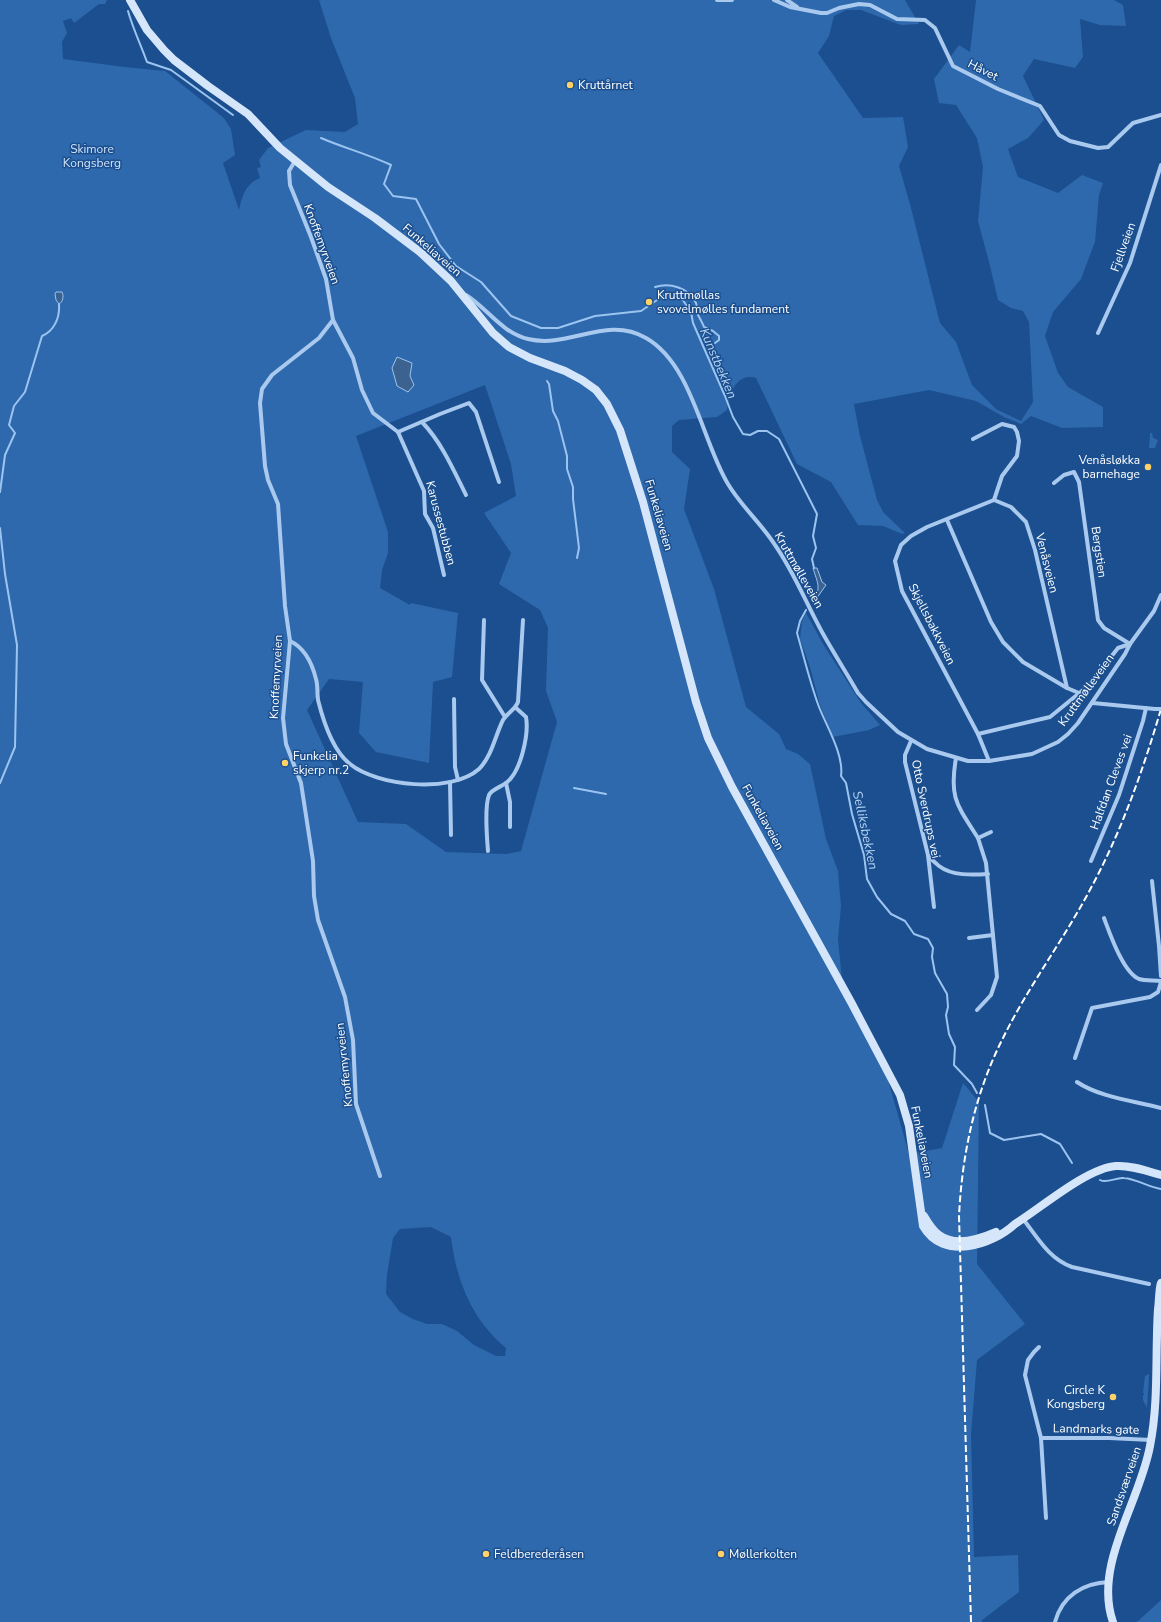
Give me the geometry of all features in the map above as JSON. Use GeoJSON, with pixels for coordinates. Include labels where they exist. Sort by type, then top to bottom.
{"type":"FeatureCollection","features":[{"type":"Feature","properties":{"kind":"street","name":"Funkeliaveien"},"geometry":{"type":"LineString","coordinates":[[130,0],[147,30],[164,50],[208,86],[248,114],[263,128],[280,148],[328,188],[375,218],[420,252],[462,293],[493,333],[509,347],[530,358],[565,371],[582,380],[596,390],[612,412],[620,430],[643,502],[698,708],[708,738],[732,787],[851,1002],[900,1095],[909,1126],[923,1214],[935,1232],[941,1237],[951,1240],[964,1241],[981,1238],[1015,1224],[1076,1183],[1102,1169],[1122,1166],[1161,1175]]}},
{"type":"Feature","properties":{"kind":"street"},"geometry":{"type":"LineString","coordinates":[[717,0],[732,0]]}},
{"type":"Feature","properties":{"kind":"street","name":"Håvet"},"geometry":{"type":"LineString","coordinates":[[774,0],[790,7],[827,13],[839,8],[859,4],[870,5],[897,19],[925,20],[935,28],[953,66],[998,89],[1040,106],[1059,134],[1080,144],[1103,149],[1108,147],[1133,122],[1161,115]]}},
{"type":"Feature","properties":{"kind":"street","name":"Håvet"},"geometry":{"type":"LineString","coordinates":[[787,0],[798,8]]}},
{"type":"Feature","properties":{"kind":"street","name":"Knoffemyrveien"},"geometry":{"type":"LineString","coordinates":[[295,161],[289,174],[290,185],[311,237],[326,280],[333,320],[319,338],[272,375],[262,389],[260,403],[265,466],[268,480],[278,504],[285,606],[290,641],[283,718],[286,744],[301,783],[313,861],[314,896],[318,920],[345,997],[353,1040],[356,1104],[380,1176]]}},
{"type":"Feature","properties":{"kind":"street","name":"Fjellveien"},"geometry":{"type":"LineString","coordinates":[[1098,333],[1130,263],[1161,165]]}},
{"type":"Feature","properties":{"kind":"street","name":"Kruttmølleveien"},"geometry":{"type":"LineString","coordinates":[[462,293],[475,300],[511,332],[527,339],[559,340],[602,330],[619,329],[639,334],[659,348],[673,364],[684,382],[727,482],[775,545],[806,596],[821,630],[858,693],[891,726],[911,741],[927,748],[968,761],[989,761],[1032,754],[1047,748],[1068,734],[1093,703],[1130,644],[1154,611],[1161,595]]}},
{"type":"Feature","properties":{"kind":"street"},"geometry":{"type":"LineString","coordinates":[[333,320],[353,358],[362,390],[373,413],[398,432],[469,403],[476,412],[499,482]]}},
{"type":"Feature","properties":{"kind":"street"},"geometry":{"type":"LineString","coordinates":[[422,422],[442,447],[466,495]]}},
{"type":"Feature","properties":{"kind":"street"},"geometry":{"type":"LineString","coordinates":[[973,440],[1002,424],[1014,427],[1017,432],[1019,441],[1017,456],[1002,476],[994,500]]}},
{"type":"Feature","properties":{"kind":"street","name":"Karussestubben"},"geometry":{"type":"LineString","coordinates":[[398,432],[424,491],[425,514],[433,528],[444,575]]}},
{"type":"Feature","properties":{"kind":"street","name":"Bergstien"},"geometry":{"type":"LineString","coordinates":[[1054,483],[1064,475],[1074,472],[1079,482],[1098,620],[1104,628],[1130,644]]}},
{"type":"Feature","properties":{"kind":"street","name":"Skjellsbakkveien"},"geometry":{"type":"LineString","coordinates":[[989,761],[978,734],[902,591],[895,561],[901,545],[911,536],[927,527],[994,500]]}},
{"type":"Feature","properties":{"kind":"street","name":"Venåsveien"},"geometry":{"type":"LineString","coordinates":[[994,500],[1011,507],[1026,522],[1035,550],[1067,688]]}},
{"type":"Feature","properties":{"kind":"street"},"geometry":{"type":"LineString","coordinates":[[947,520],[991,622],[1003,642],[1023,662],[1067,688],[1079,693]]}},
{"type":"Feature","properties":{"kind":"street"},"geometry":{"type":"LineString","coordinates":[[484,620],[482,680],[505,718]]}},
{"type":"Feature","properties":{"kind":"street"},"geometry":{"type":"LineString","coordinates":[[290,641],[299,645],[308,658],[316,680],[318,698],[323,718],[335,745],[349,764],[372,778],[410,785],[450,782],[458,780],[478,769],[486,759],[505,718],[516,708],[518,702],[523,620]]}},
{"type":"Feature","properties":{"kind":"street"},"geometry":{"type":"LineString","coordinates":[[978,734],[1050,716],[1093,680],[1118,648],[1130,644]]}},
{"type":"Feature","properties":{"kind":"street"},"geometry":{"type":"LineString","coordinates":[[454,699],[456,767],[458,780]]}},
{"type":"Feature","properties":{"kind":"street"},"geometry":{"type":"LineString","coordinates":[[1093,703],[1161,709]]}},
{"type":"Feature","properties":{"kind":"street"},"geometry":{"type":"LineString","coordinates":[[488,851],[487,826],[489,795],[511,778],[522,753],[526,734],[526,717],[516,708]]}},
{"type":"Feature","properties":{"kind":"street","name":"Halfdan Cleves vei"},"geometry":{"type":"LineString","coordinates":[[1091,861],[1119,795],[1144,721],[1146,708]]}},
{"type":"Feature","properties":{"kind":"street","name":"Otto Sverdrups vei"},"geometry":{"type":"LineString","coordinates":[[911,741],[905,755],[905,762],[928,855],[934,907]]}},
{"type":"Feature","properties":{"kind":"street"},"geometry":{"type":"LineString","coordinates":[[956,758],[952,777],[954,796],[958,808],[978,838],[983,850],[988,874],[996,981],[991,994],[977,1010]]}},
{"type":"Feature","properties":{"kind":"street"},"geometry":{"type":"LineString","coordinates":[[450,782],[451,835]]}},
{"type":"Feature","properties":{"kind":"street"},"geometry":{"type":"LineString","coordinates":[[506,783],[510,802],[510,827]]}},
{"type":"Feature","properties":{"kind":"street"},"geometry":{"type":"LineString","coordinates":[[978,838],[991,832]]}},
{"type":"Feature","properties":{"kind":"street"},"geometry":{"type":"LineString","coordinates":[[928,855],[939,866],[951,871],[970,875],[988,874]]}},
{"type":"Feature","properties":{"kind":"street"},"geometry":{"type":"LineString","coordinates":[[1152,881],[1161,976]]}},
{"type":"Feature","properties":{"kind":"street"},"geometry":{"type":"LineString","coordinates":[[1075,1058],[1092,1008],[1150,998],[1158,992],[1161,981],[1140,979],[1130,972],[1111,936],[1104,918]]}},
{"type":"Feature","properties":{"kind":"street"},"geometry":{"type":"LineString","coordinates":[[969,938],[993,935]]}},
{"type":"Feature","properties":{"kind":"street"},"geometry":{"type":"LineString","coordinates":[[1077,1082],[1088,1089],[1102,1094],[1161,1108]]}},
{"type":"Feature","properties":{"kind":"street"},"geometry":{"type":"LineString","coordinates":[[1023,1219],[1044,1247],[1060,1262],[1072,1267],[1150,1284]]}},
{"type":"Feature","properties":{"kind":"street","name":"Sandsværveien"},"geometry":{"type":"LineString","coordinates":[[1113,1622],[1109,1604],[1109,1582],[1114,1552],[1140,1484],[1151,1440],[1154,1415],[1161,1283]]}},
{"type":"Feature","properties":{"kind":"street","name":"Landmarks gate"},"geometry":{"type":"LineString","coordinates":[[1039,1347],[1028,1360],[1026,1375],[1041,1438],[1046,1518]]}},
{"type":"Feature","properties":{"kind":"street","name":"Landmarks gate"},"geometry":{"type":"LineString","coordinates":[[1041,1438],[1109,1438],[1151,1440]]}},
{"type":"Feature","properties":{"kind":"street"},"geometry":{"type":"LineString","coordinates":[[1055,1622],[1058,1610],[1071,1595],[1091,1585],[1109,1582]]}},
{"type":"Feature","properties":{"kind":"green space","name":"Skimore Kongsberg"},"geometry":{"type":"Polygon","coordinates":[[[0,0],[107,0],[105,4],[99,4],[74,23],[71,18],[63,21],[67,33],[62,42],[63,59],[165,71],[224,118],[231,129],[235,155],[223,163],[239,210],[245,191],[251,184],[260,178],[257,168],[261,167],[259,160],[268,148],[306,130],[345,132],[358,124],[355,98],[331,38],[319,0],[905,0],[919,24],[901,25],[861,10],[846,10],[834,16],[829,36],[818,53],[863,118],[903,117],[908,147],[899,166],[940,323],[956,342],[972,385],[996,409],[1021,421],[1033,402],[1029,322],[1023,311],[1011,308],[998,300],[978,221],[983,167],[977,138],[956,105],[939,103],[934,79],[959,45],[970,52],[976,0],[1114,0],[1123,5],[1126,26],[1100,25],[1080,19],[1083,57],[1075,68],[1034,59],[1023,76],[1044,120],[1028,138],[1008,149],[1018,177],[1058,193],[1082,175],[1103,183],[1099,195],[1095,242],[1081,279],[1053,312],[1045,336],[1058,373],[1068,387],[1103,407],[1103,427],[1062,428],[1031,416],[1021,424],[1004,417],[976,401],[929,390],[854,404],[860,436],[877,500],[883,512],[905,533],[902,534],[883,526],[858,525],[831,482],[797,464],[756,378],[743,378],[735,386],[727,410],[717,417],[679,420],[672,426],[672,452],[690,469],[684,509],[714,589],[746,707],[779,734],[786,749],[798,754],[810,764],[826,839],[838,871],[841,906],[838,939],[843,990],[885,1069],[909,1154],[942,1148],[963,1083],[979,1102],[977,1264],[1025,1324],[977,1360],[971,1435],[974,1557],[1018,1555],[1019,1592],[982,1620],[982,1622],[0,1622],[0,0]],[[397,357],[410,376],[412,363],[397,357]],[[485,385],[356,436],[388,532],[388,553],[382,570],[380,588],[410,605],[411,603],[458,613],[452,677],[433,682],[429,763],[376,752],[359,733],[363,682],[329,679],[307,710],[358,822],[406,824],[446,852],[507,854],[521,851],[557,722],[546,691],[548,628],[540,610],[499,584],[511,553],[484,513],[516,496],[511,464],[485,385]],[[431,1227],[400,1229],[393,1238],[387,1275],[386,1294],[400,1312],[427,1324],[442,1324],[457,1331],[474,1345],[496,1356],[505,1356],[506,1348],[484,1325],[468,1298],[457,1269],[451,1237],[431,1227]]]}},
{"type":"Feature","properties":{"kind":"green space"},"geometry":{"type":"Polygon","coordinates":[[[1150,433],[1152,433],[1153,438],[1158,440],[1155,448],[1149,448],[1150,433]]]}},
{"type":"Feature","properties":{"kind":"green space"},"geometry":{"type":"Polygon","coordinates":[[[806,613],[823,644],[861,703],[880,725],[869,730],[833,737],[820,705],[810,667],[800,639],[802,621],[806,613]]]}},
{"type":"Feature","properties":{"kind":"green space"},"geometry":{"type":"Polygon","coordinates":[[[1149,1374],[1147,1408],[1143,1400],[1143,1393],[1145,1376],[1149,1374]]]}},
{"type":"Feature","properties":{"kind":"green space"},"geometry":{"type":"Polygon","coordinates":[[[1161,1600],[1161,1622],[1136,1622],[1138,1621],[1161,1600]]]}},
{"type":"Feature","properties":{"kind":"shaded area"},"geometry":{"type":"Polygon","coordinates":[[[56,292],[62,292],[63,294],[62,300],[59,304],[56,300],[56,292]]]}},
{"type":"Feature","properties":{"kind":"shaded area"},"geometry":{"type":"Polygon","coordinates":[[[397,357],[412,363],[410,376],[414,385],[408,392],[397,386],[392,368],[397,357]]]}},
{"type":"Feature","properties":{"kind":"shaded area"},"geometry":{"type":"Polygon","coordinates":[[[813,568],[817,568],[822,582],[826,585],[814,602],[813,600],[816,596],[818,588],[813,568]]]}},
{"type":"Feature","properties":{"kind":"waterway","name":"Kunstbekken"},"geometry":{"type":"LineString","coordinates":[[128,11],[147,62],[171,70],[233,115]]}},
{"type":"Feature","properties":{"kind":"waterway","name":"Kunstbekken"},"geometry":{"type":"LineString","coordinates":[[321,138],[391,165],[384,184],[393,196],[416,199],[439,244],[456,266],[481,282],[511,316],[541,328],[558,328],[595,316],[641,311],[663,296],[672,294],[680,296],[691,312],[693,323],[733,417],[743,434],[750,435],[758,431],[767,431],[779,439],[817,514],[813,536],[816,548],[812,559],[814,568]]}},
{"type":"Feature","properties":{"kind":"waterway"},"geometry":{"type":"LineString","coordinates":[[655,287],[667,285],[673,286],[689,293],[696,303],[697,313],[704,327],[713,331],[719,336],[719,340],[715,343]]}},
{"type":"Feature","properties":{"kind":"waterway"},"geometry":{"type":"LineString","coordinates":[[0,492],[5,455],[15,433],[9,425],[14,406],[25,392],[42,336],[53,327],[57,319],[59,304]]}},
{"type":"Feature","properties":{"kind":"waterway"},"geometry":{"type":"LineString","coordinates":[[547,381],[549,384],[553,411],[558,421],[567,456],[567,469],[573,487],[579,548],[577,558]]}},
{"type":"Feature","properties":{"kind":"waterway"},"geometry":{"type":"LineString","coordinates":[[0,528],[5,574],[17,645],[15,747],[0,783]]}},
{"type":"Feature","properties":{"kind":"waterway","name":"Selliksbekken"},"geometry":{"type":"LineString","coordinates":[[806,610],[800,621],[797,633],[819,707],[840,759],[841,776],[846,783],[852,814],[864,855],[867,879],[877,897],[891,914],[905,921],[914,934],[928,939],[933,948],[932,957],[935,973],[947,994],[948,1007],[946,1015],[949,1034],[955,1047],[954,1065],[972,1084],[977,1093]]}},
{"type":"Feature","properties":{"kind":"waterway"},"geometry":{"type":"LineString","coordinates":[[574,788],[606,794]]}},
{"type":"Feature","properties":{"kind":"waterway","name":"Selliksbekken"},"geometry":{"type":"LineString","coordinates":[[985,1105],[990,1133],[1004,1140],[1041,1134],[1060,1144],[1072,1163]]}},
{"type":"Feature","properties":{"kind":"waterway","name":"Selliksbekken"},"geometry":{"type":"LineString","coordinates":[[1100,1180],[1106,1181],[1121,1178],[1129,1179],[1161,1189]]}},
{"type":"Feature","properties":{"kind":"railway"},"geometry":{"type":"LineString","coordinates":[[971,1622],[959,1216],[963,1170],[967,1147],[978,1102],[993,1059],[1013,1018],[1070,924],[1103,865],[1131,799],[1147,755],[1161,709]]}},
{"type":"Feature","properties":{"kind":"place","name":"Kruttårnet"},"geometry":{"type":"Point","coordinates":[570,85]}},
{"type":"Feature","properties":{"kind":"place","name":"Kruttmøllas svovelmølles fundament"},"geometry":{"type":"Point","coordinates":[649,302]}},
{"type":"Feature","properties":{"kind":"place","name":"Venåsløkka barnehage"},"geometry":{"type":"Point","coordinates":[1148,467]}},
{"type":"Feature","properties":{"kind":"place","name":"Funkelia skjerp nr.2"},"geometry":{"type":"Point","coordinates":[285,763]}},
{"type":"Feature","properties":{"kind":"place","name":"Circle K Kongsberg"},"geometry":{"type":"Point","coordinates":[1113,1397]}},
{"type":"Feature","properties":{"kind":"place","name":"Feldberederåsen"},"geometry":{"type":"Point","coordinates":[486,1554]}},
{"type":"Feature","properties":{"kind":"place","name":"Møllerkolten"},"geometry":{"type":"Point","coordinates":[721,1554]}}]}
